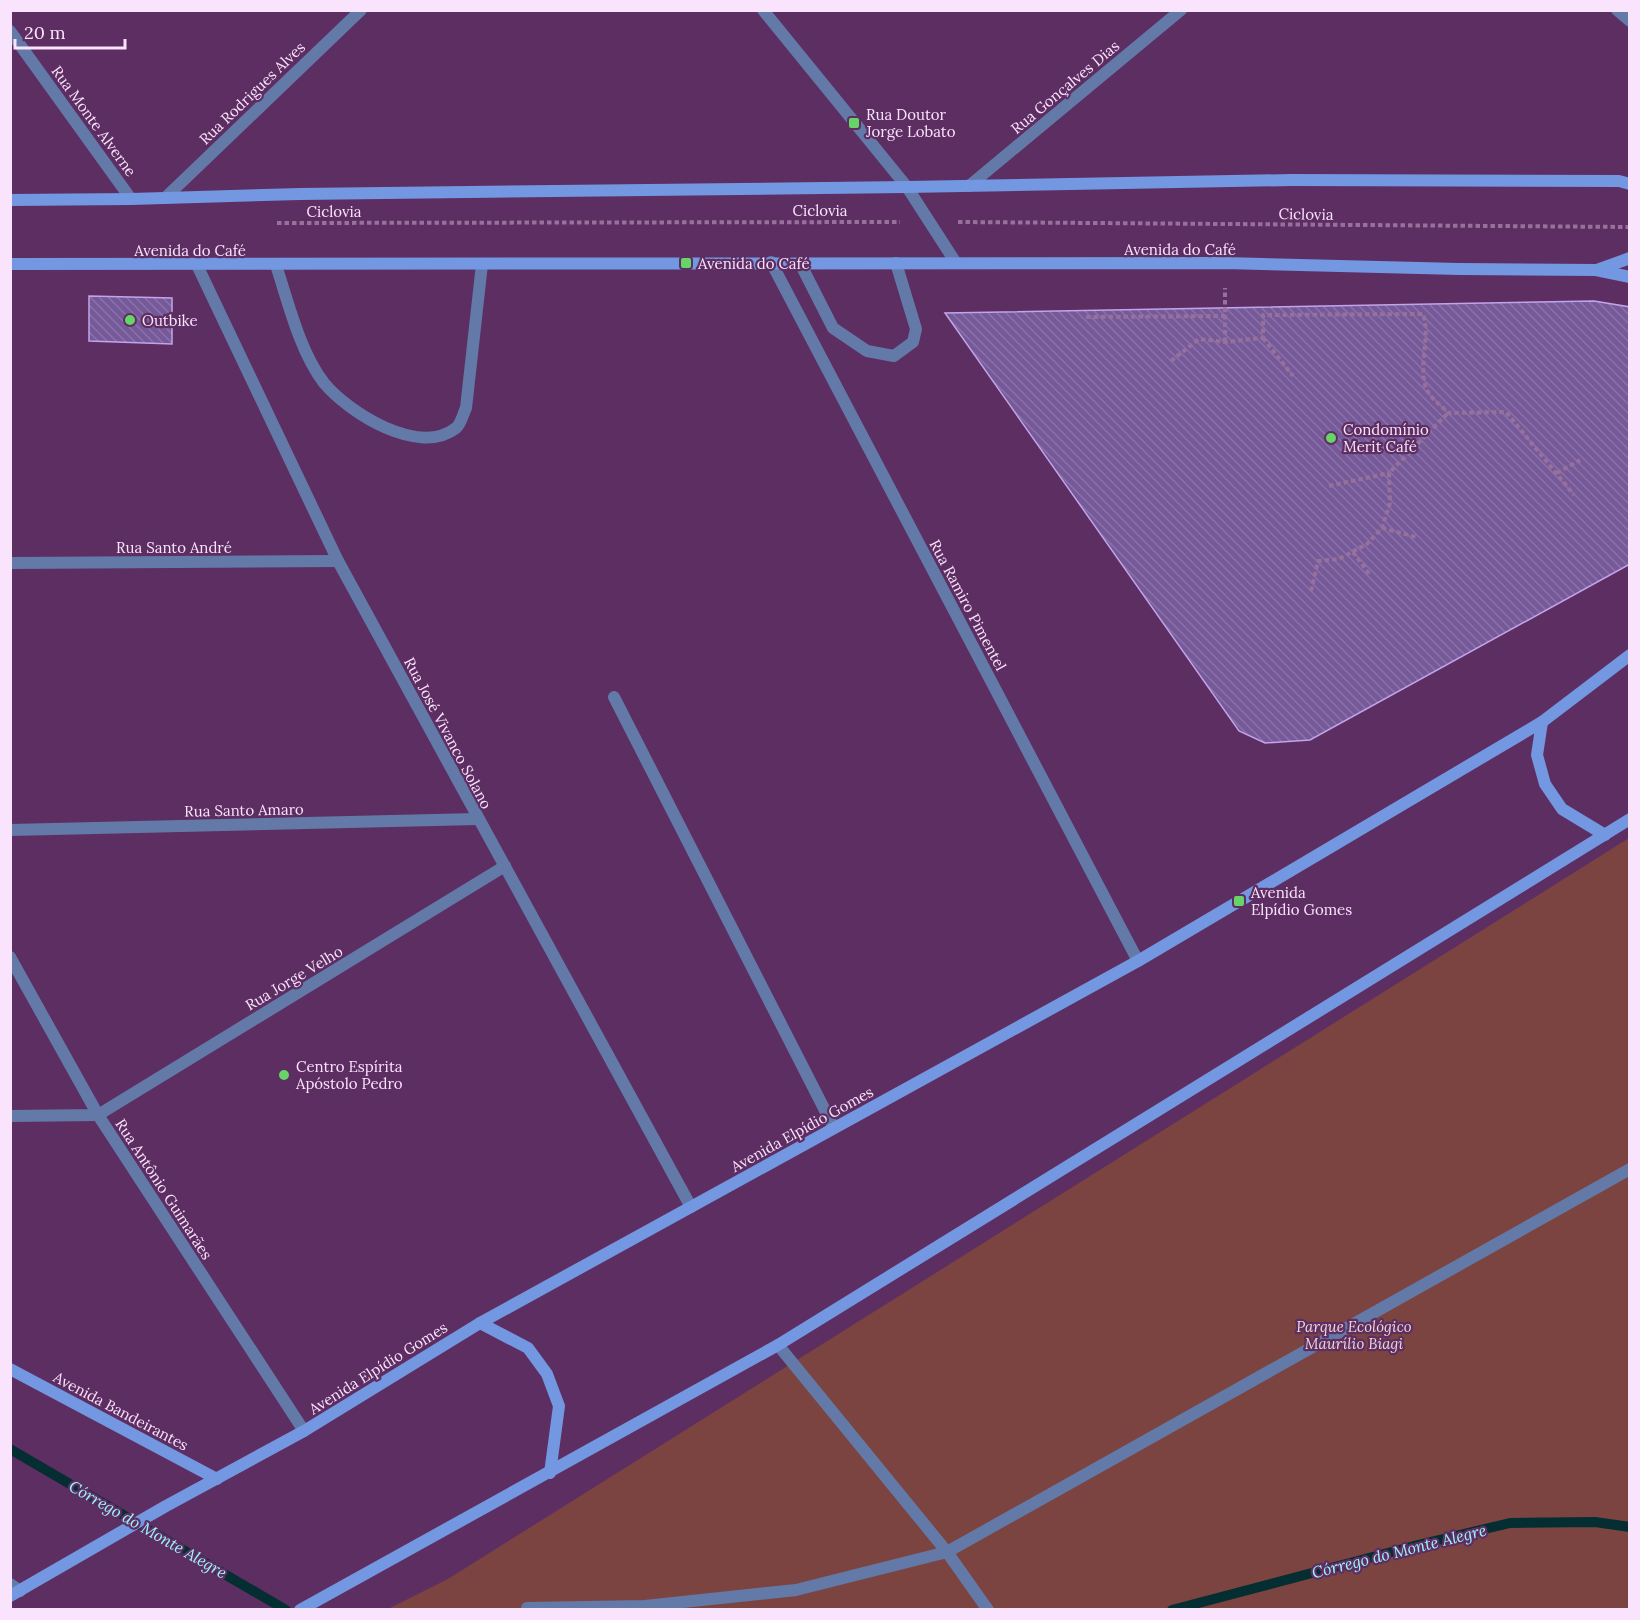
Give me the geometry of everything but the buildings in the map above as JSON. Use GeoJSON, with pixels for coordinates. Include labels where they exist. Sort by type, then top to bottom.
{"type":"FeatureCollection","features":[{"type":"Feature","properties":{"kind":"main road"},"geometry":{"type":"LineString","coordinates":[[10,200],[1291,180],[1624,183]]}},
{"type":"Feature","properties":{"kind":"main road"},"geometry":{"type":"LineString","coordinates":[[1596,270],[1629,258]]}},
{"type":"Feature","properties":{"kind":"main road","name":"Avenida do Café"},"geometry":{"type":"LineString","coordinates":[[10,264],[1225,263],[1596,270],[1629,277]]}},
{"type":"Feature","properties":{"kind":"main road","name":"Avenida Elpídio Gomes"},"geometry":{"type":"LineString","coordinates":[[14,1590],[102,1544],[166,1506],[304,1431],[480,1323],[1138,961],[1542,722],[1629,655]]}},
{"type":"Feature","properties":{"kind":"main road"},"geometry":{"type":"LineString","coordinates":[[1542,722],[1537,755],[1545,784],[1562,809],[1605,835]]}},
{"type":"Feature","properties":{"kind":"main road"},"geometry":{"type":"LineString","coordinates":[[300,1610],[778,1345],[1629,819]]}},
{"type":"Feature","properties":{"kind":"main road"},"geometry":{"type":"LineString","coordinates":[[480,1323],[528,1348],[547,1374],[559,1406],[550,1473]]}},
{"type":"Feature","properties":{"kind":"main road","name":"Avenida Bandeirantes"},"geometry":{"type":"LineString","coordinates":[[10,1369],[217,1479]]}},
{"type":"Feature","properties":{"kind":"street","name":"Rua Rodrigues Alves"},"geometry":{"type":"LineString","coordinates":[[165,198],[361,10]]}},
{"type":"Feature","properties":{"kind":"street"},"geometry":{"type":"LineString","coordinates":[[763,10],[907,187],[956,263]]}},
{"type":"Feature","properties":{"kind":"street"},"geometry":{"type":"LineString","coordinates":[[1617,10],[1629,21]]}},
{"type":"Feature","properties":{"kind":"street","name":"Rua Gonçalves Dias"},"geometry":{"type":"LineString","coordinates":[[969,186],[1174,13]]}},
{"type":"Feature","properties":{"kind":"street","name":"Rua Monte Alverne"},"geometry":{"type":"LineString","coordinates":[[10,31],[131,199]]}},
{"type":"Feature","properties":{"kind":"street","name":"Rua Ramiro Pimentel"},"geometry":{"type":"LineString","coordinates":[[771,262],[1138,961]]}},
{"type":"Feature","properties":{"kind":"street"},"geometry":{"type":"LineString","coordinates":[[800,263],[833,328],[867,351],[894,356],[914,342],[916,328],[896,263]]}},
{"type":"Feature","properties":{"kind":"street"},"geometry":{"type":"LineString","coordinates":[[276,265],[300,340],[324,383],[361,415],[411,437],[440,437],[458,426],[465,408],[482,264]]}},
{"type":"Feature","properties":{"kind":"street","name":"Rua José Vivanco Solano"},"geometry":{"type":"LineString","coordinates":[[197,265],[338,561],[691,1207]]}},
{"type":"Feature","properties":{"kind":"street","name":"Rua Santo André"},"geometry":{"type":"LineString","coordinates":[[10,563],[338,561]]}},
{"type":"Feature","properties":{"kind":"street"},"geometry":{"type":"LineString","coordinates":[[614,697],[834,1128]]}},
{"type":"Feature","properties":{"kind":"street","name":"Rua Santo Amaro"},"geometry":{"type":"LineString","coordinates":[[10,830],[477,819]]}},
{"type":"Feature","properties":{"kind":"street","name":"Rua Jorge Velho"},"geometry":{"type":"LineString","coordinates":[[98,1115],[505,866]]}},
{"type":"Feature","properties":{"kind":"street","name":"Rua Antônio Guimarães"},"geometry":{"type":"LineString","coordinates":[[10,957],[98,1115],[304,1431]]}},
{"type":"Feature","properties":{"kind":"street"},"geometry":{"type":"LineString","coordinates":[[10,1116],[98,1115]]}},
{"type":"Feature","properties":{"kind":"street"},"geometry":{"type":"LineString","coordinates":[[527,1608],[645,1606],[796,1590],[947,1552],[1629,1169]]}},
{"type":"Feature","properties":{"kind":"street"},"geometry":{"type":"LineString","coordinates":[[778,1345],[947,1552],[988,1610]]}},
{"type":"Feature","properties":{"kind":"path","name":"Ciclovia"},"geometry":{"type":"LineString","coordinates":[[273,223],[930,222],[1629,227]]}},
{"type":"Feature","properties":{"kind":"path"},"geometry":{"type":"LineString","coordinates":[[1225,263],[1225,342]]}},
{"type":"Feature","properties":{"kind":"path"},"geometry":{"type":"LineString","coordinates":[[1293,376],[1263,338],[1263,315],[1423,314],[1426,322],[1424,370],[1426,390],[1448,413]]}},
{"type":"Feature","properties":{"kind":"path"},"geometry":{"type":"LineString","coordinates":[[1086,317],[1225,316]]}},
{"type":"Feature","properties":{"kind":"path"},"geometry":{"type":"LineString","coordinates":[[1171,361],[1199,339],[1225,342],[1263,338]]}},
{"type":"Feature","properties":{"kind":"path"},"geometry":{"type":"LineString","coordinates":[[1329,486],[1389,473],[1448,413],[1506,412],[1574,495]]}},
{"type":"Feature","properties":{"kind":"path"},"geometry":{"type":"LineString","coordinates":[[1557,473],[1580,460]]}},
{"type":"Feature","properties":{"kind":"path"},"geometry":{"type":"LineString","coordinates":[[1311,591],[1318,561],[1339,559],[1353,552],[1367,544],[1382,528],[1390,503],[1389,473]]}},
{"type":"Feature","properties":{"kind":"path"},"geometry":{"type":"LineString","coordinates":[[1382,528],[1416,537]]}},
{"type":"Feature","properties":{"kind":"path"},"geometry":{"type":"LineString","coordinates":[[1353,552],[1370,575]]}},
{"type":"Feature","properties":{"kind":"green space","name":"Parque Ecológico Maurílio Biagi"},"geometry":{"type":"Polygon","coordinates":[[[1629,838],[1629,1609],[386,1610],[448,1579],[1629,838]]]}},
{"type":"Feature","properties":{"kind":"waterway","name":"Córrego do Monte Alegre"},"geometry":{"type":"LineString","coordinates":[[10,1449],[286,1610]]}},
{"type":"Feature","properties":{"kind":"waterway","name":"Córrego do Monte Alegre"},"geometry":{"type":"LineString","coordinates":[[1172,1610],[1510,1523],[1595,1522],[1630,1527]]}},
{"type":"Feature","properties":{"kind":"place","name":"Rua Doutor Jorge Lobato"},"geometry":{"type":"Point","coordinates":[854,123]}},
{"type":"Feature","properties":{"kind":"place","name":"Avenida do Café"},"geometry":{"type":"Point","coordinates":[686,263]}},
{"type":"Feature","properties":{"kind":"place","name":"Outbike"},"geometry":{"type":"Point","coordinates":[130,320]}},
{"type":"Feature","properties":{"kind":"place","name":"Condomínio Merit Café"},"geometry":{"type":"Point","coordinates":[1331,438]}},
{"type":"Feature","properties":{"kind":"place","name":"Avenida Elpídio Gomes"},"geometry":{"type":"Point","coordinates":[1239,901]}},
{"type":"Feature","properties":{"kind":"place","name":"Centro Espírita Apóstolo Pedro"},"geometry":{"type":"Point","coordinates":[284,1075]}}]}
